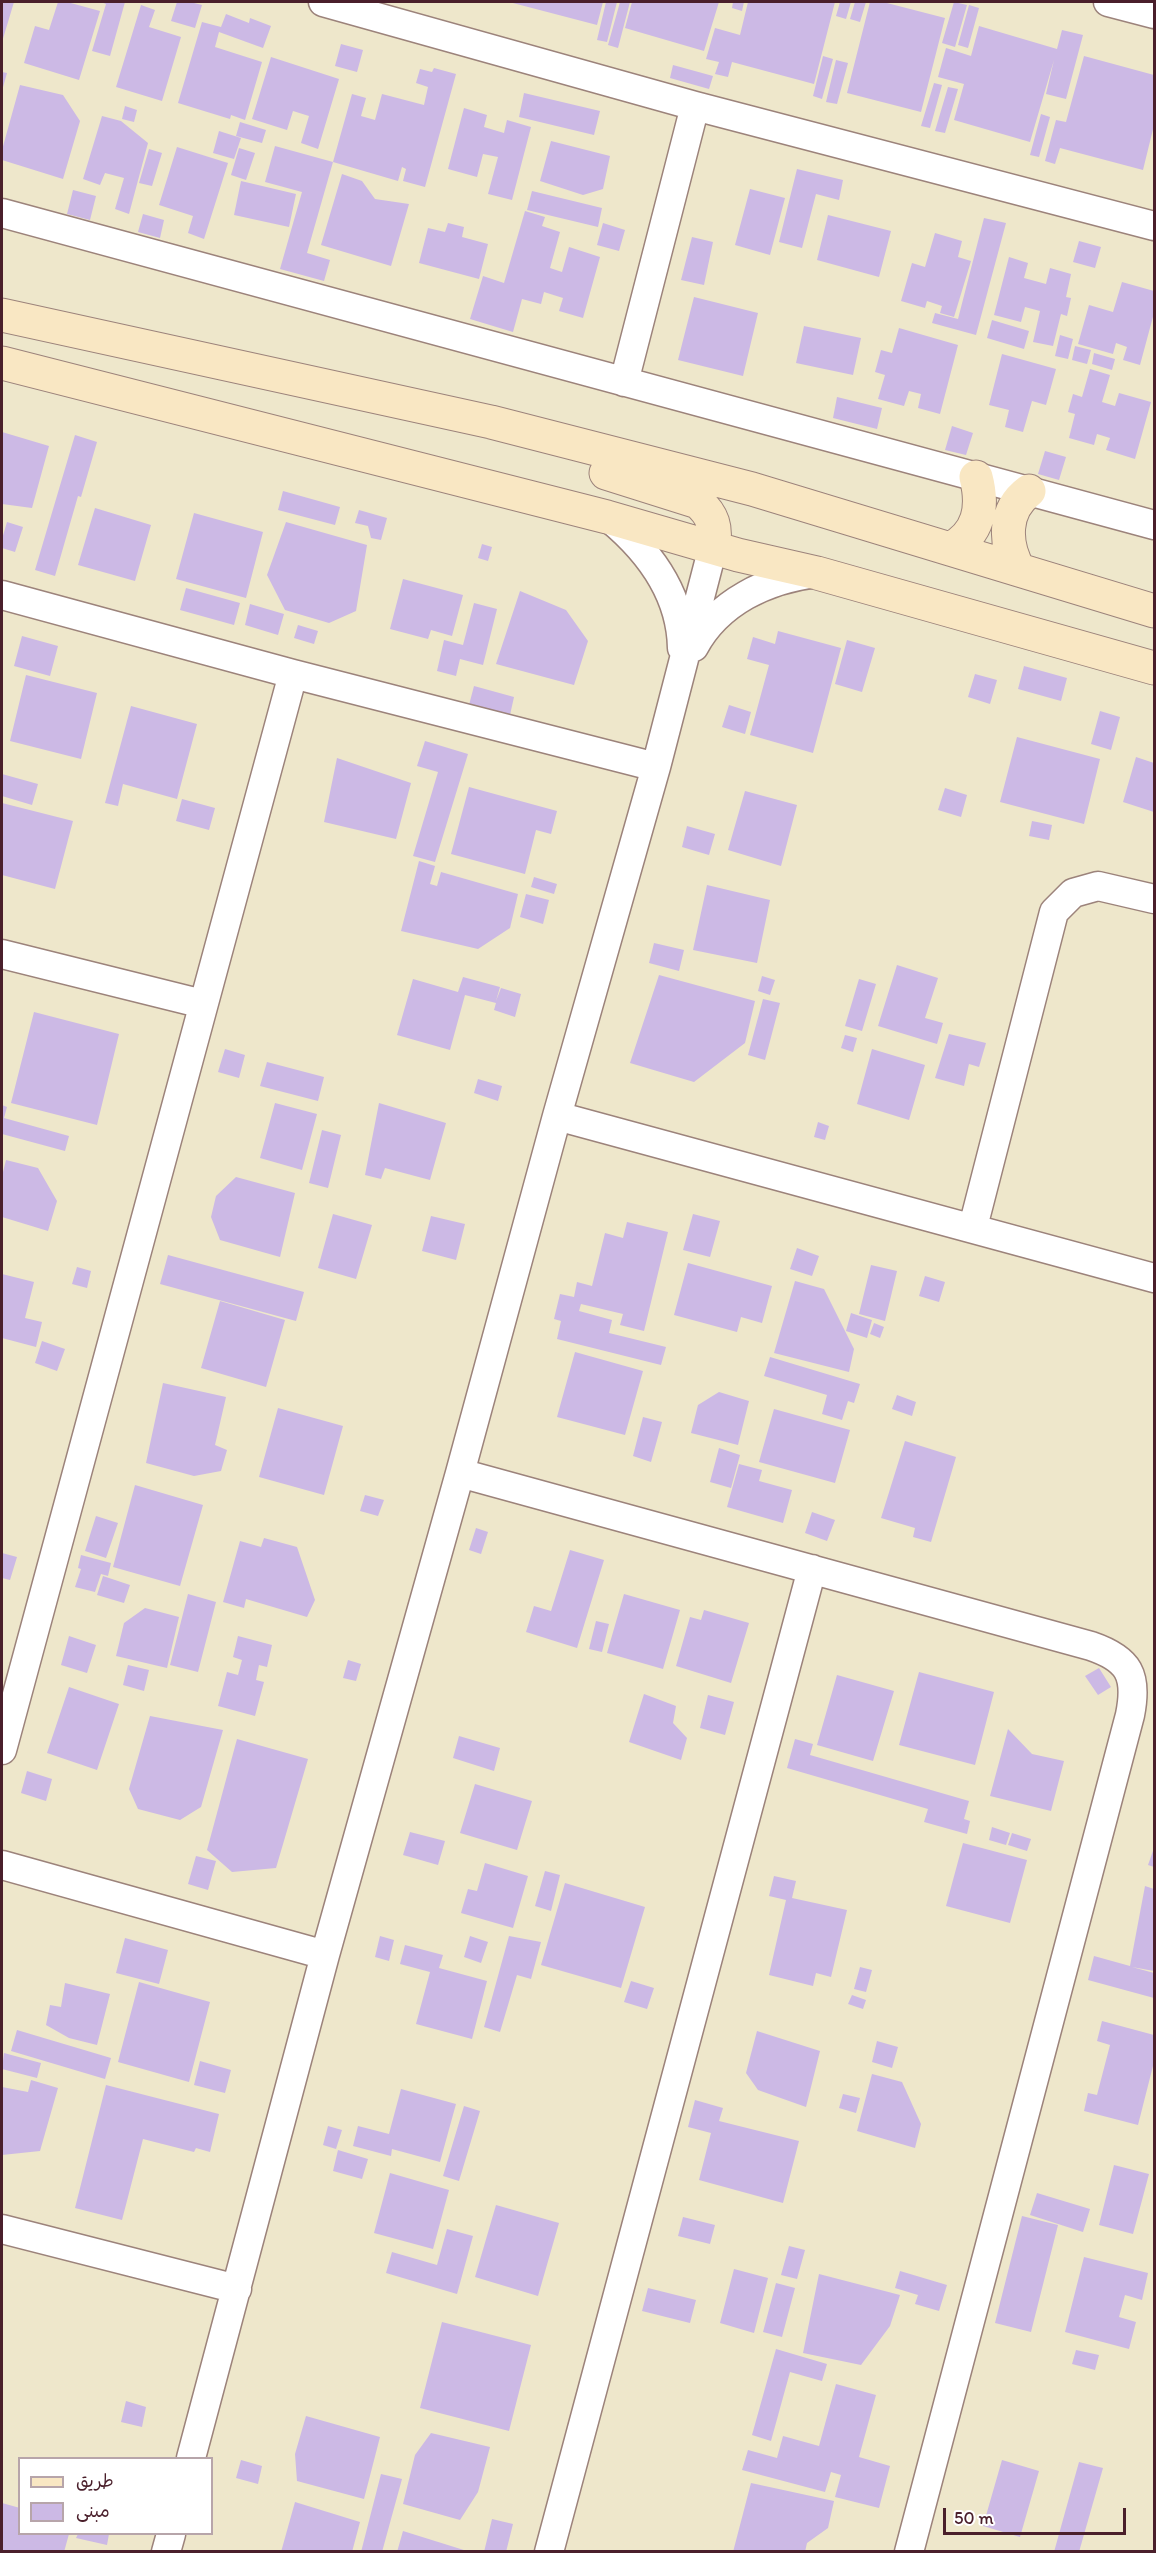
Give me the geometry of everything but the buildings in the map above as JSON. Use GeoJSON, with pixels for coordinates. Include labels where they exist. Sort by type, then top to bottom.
{"type":"FeatureCollection","features":[{"type":"Feature","properties":{"kind":"main road"},"geometry":{"type":"LineString","coordinates":[[2,315],[491,422],[752,489],[1155,611]]}},
{"type":"Feature","properties":{"kind":"main road"},"geometry":{"type":"LineString","coordinates":[[2,363],[607,516],[1155,668]]}},
{"type":"Feature","properties":{"kind":"main road"},"geometry":{"type":"LineString","coordinates":[[491,422],[502,434],[529,450],[698,502],[708,511],[714,522],[716,535],[713,547]]}},
{"type":"Feature","properties":{"kind":"main road"},"geometry":{"type":"LineString","coordinates":[[950,549],[968,537],[977,523],[980,492],[976,477]]}},
{"type":"Feature","properties":{"kind":"main road"},"geometry":{"type":"LineString","coordinates":[[1019,570],[1010,554],[1009,529],[1019,499],[1029,491]]}},
{"type":"Feature","properties":{"kind":"street"},"geometry":{"type":"LineString","coordinates":[[323,2],[399,11],[695,106],[1155,226]]}},
{"type":"Feature","properties":{"kind":"street"},"geometry":{"type":"LineString","coordinates":[[1108,2],[1155,14]]}},
{"type":"Feature","properties":{"kind":"street"},"geometry":{"type":"LineString","coordinates":[[624,382],[695,106]]}},
{"type":"Feature","properties":{"kind":"street"},"geometry":{"type":"LineString","coordinates":[[2,213],[1155,525]]}},
{"type":"Feature","properties":{"kind":"street"},"geometry":{"type":"LineString","coordinates":[[607,516],[632,537],[646,553],[668,589],[682,633],[683,668]]}},
{"type":"Feature","properties":{"kind":"street"},"geometry":{"type":"LineString","coordinates":[[191,2457],[325,1955],[656,767],[713,547]]}},
{"type":"Feature","properties":{"kind":"street"},"geometry":{"type":"LineString","coordinates":[[683,668],[698,640],[719,615],[744,595],[792,576],[817,573]]}},
{"type":"Feature","properties":{"kind":"street"},"geometry":{"type":"LineString","coordinates":[[2,595],[292,674],[656,767]]}},
{"type":"Feature","properties":{"kind":"street"},"geometry":{"type":"LineString","coordinates":[[2,1750],[292,674]]}},
{"type":"Feature","properties":{"kind":"street"},"geometry":{"type":"LineString","coordinates":[[973,1227],[1054,912],[1073,893],[1098,886],[1155,899]]}},
{"type":"Feature","properties":{"kind":"street"},"geometry":{"type":"LineString","coordinates":[[2,954],[203,1004]]}},
{"type":"Feature","properties":{"kind":"street"},"geometry":{"type":"LineString","coordinates":[[557,1116],[1155,1278]]}},
{"type":"Feature","properties":{"kind":"street"},"geometry":{"type":"LineString","coordinates":[[460,1473],[1113,1653],[1129,1670],[1135,1692],[909,2552]]}},
{"type":"Feature","properties":{"kind":"street"},"geometry":{"type":"LineString","coordinates":[[549,2552],[812,1569]]}},
{"type":"Feature","properties":{"kind":"street"},"geometry":{"type":"LineString","coordinates":[[2,1865],[325,1955]]}},
{"type":"Feature","properties":{"kind":"street"},"geometry":{"type":"LineString","coordinates":[[2,2229],[237,2289]]}},
{"type":"Feature","properties":{"kind":"street"},"geometry":{"type":"LineString","coordinates":[[166,2552],[171,2535]]}}]}
